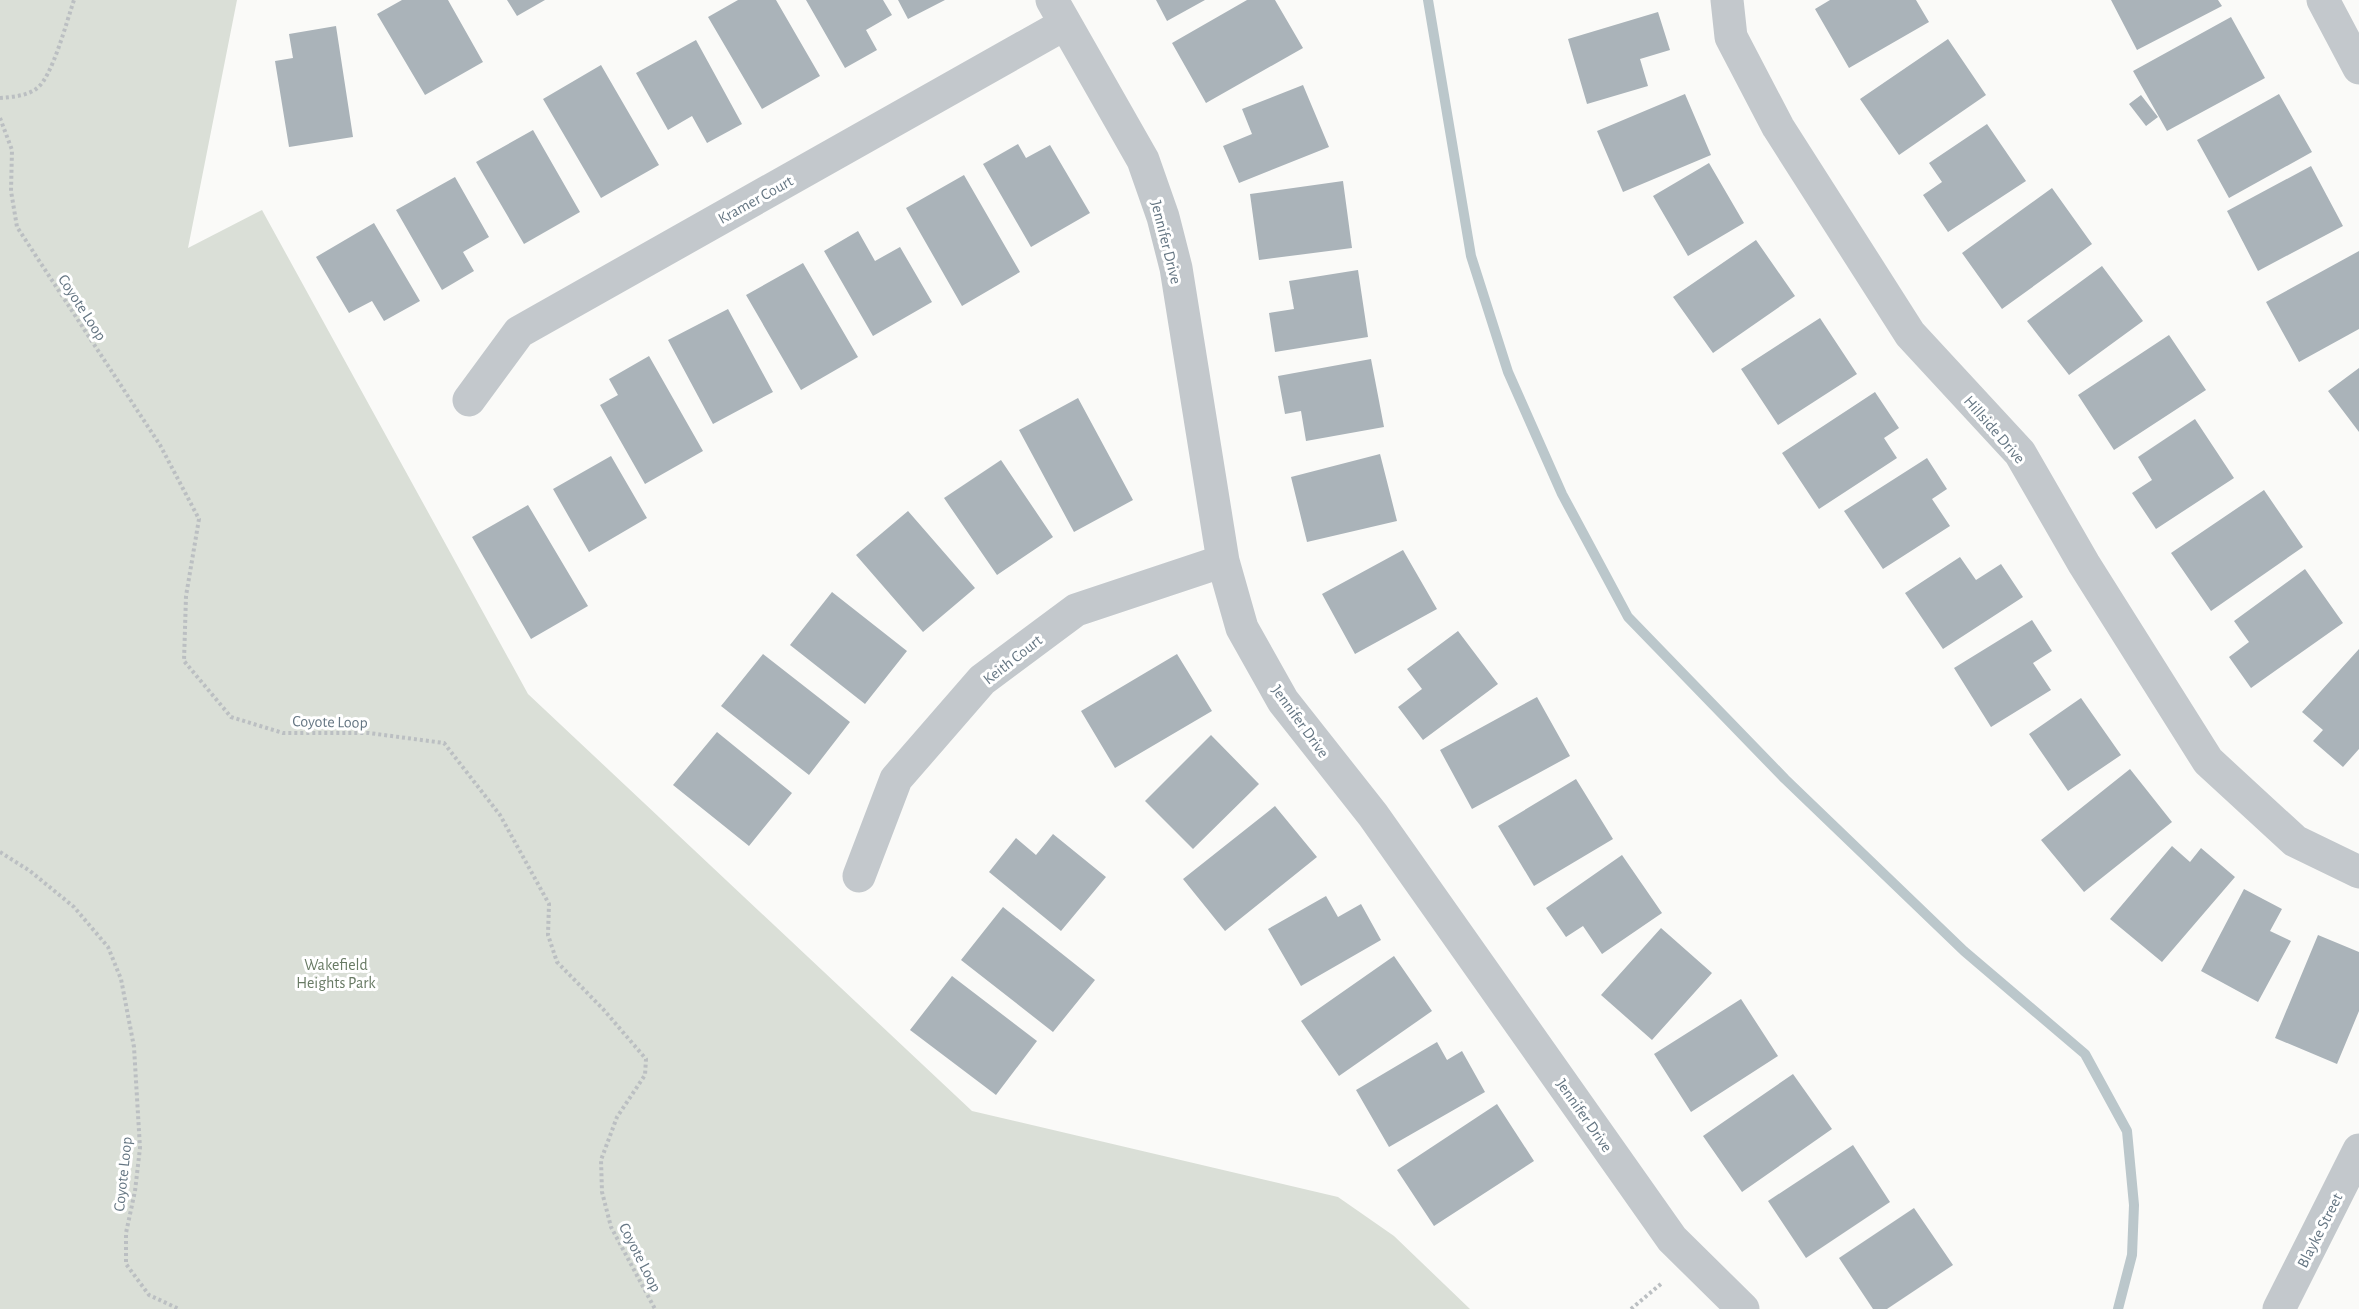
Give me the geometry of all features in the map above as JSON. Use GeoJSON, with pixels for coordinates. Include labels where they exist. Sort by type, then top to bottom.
{"type":"FeatureCollection","features":[{"type":"Feature","properties":{"kind":"street","name":"Hillside Drive"},"geometry":{"type":"LineString","coordinates":[[1727,0],[1731,37],[1778,127],[1910,334],[2020,453],[2084,564],[2208,761],[2295,841],[2359,872]]}},
{"type":"Feature","properties":{"kind":"street"},"geometry":{"type":"LineString","coordinates":[[2323,0],[2359,69]]}},
{"type":"Feature","properties":{"kind":"street","name":"Kramer Court"},"geometry":{"type":"LineString","coordinates":[[469,400],[519,332],[1059,12]]}},
{"type":"Feature","properties":{"kind":"street","name":"Jennifer Drive"},"geometry":{"type":"LineString","coordinates":[[1059,12],[1143,160],[1163,217],[1176,268],[1223,561],[1242,628],[1283,701],[1373,815],[1672,1239],[1743,1309]]}},
{"type":"Feature","properties":{"kind":"street","name":"Keith Court"},"geometry":{"type":"LineString","coordinates":[[859,876],[896,779],[982,680],[1076,610],[1223,561]]}},
{"type":"Feature","properties":{"kind":"street","name":"Blayke Street"},"geometry":{"type":"LineString","coordinates":[[2279,1309],[2359,1150]]}},
{"type":"Feature","properties":{"kind":"path"},"geometry":{"type":"LineString","coordinates":[[0,98],[16,97],[37,89],[48,75],[74,0]]}},
{"type":"Feature","properties":{"kind":"path","name":"Coyote Loop"},"geometry":{"type":"LineString","coordinates":[[0,118],[12,150],[11,191],[17,227],[160,446],[199,519],[186,596],[184,661],[231,717],[283,733],[369,733],[444,743],[500,815],[549,904],[548,935],[557,962],[603,1008],[646,1059],[645,1075],[617,1116],[601,1160],[602,1192],[611,1227],[655,1309]]}},
{"type":"Feature","properties":{"kind":"path","name":"Coyote Loop"},"geometry":{"type":"LineString","coordinates":[[0,852],[30,871],[74,907],[108,946],[121,979],[134,1047],[140,1148],[135,1191],[126,1233],[126,1264],[149,1295],[180,1309]]}},
{"type":"Feature","properties":{"kind":"path"},"geometry":{"type":"LineString","coordinates":[[1631,1309],[1662,1283]]}},
{"type":"Feature","properties":{"kind":"green space","name":"Wakefield Heights Park"},"geometry":{"type":"Polygon","coordinates":[[[0,0],[237,0],[188,248],[262,210],[528,694],[972,1111],[1338,1197],[1394,1236],[1470,1309],[0,1309],[0,0]]]}},
{"type":"Feature","properties":{"kind":"building"},"geometry":{"type":"Polygon","coordinates":[[[402,0],[448,0],[483,62],[425,95],[377,14],[402,0]]]}},
{"type":"Feature","properties":{"kind":"building"},"geometry":{"type":"Polygon","coordinates":[[[507,0],[545,0],[517,16],[507,0]]]}},
{"type":"Feature","properties":{"kind":"building"},"geometry":{"type":"Polygon","coordinates":[[[738,0],[776,0],[820,76],[762,109],[708,17],[738,0]]]}},
{"type":"Feature","properties":{"kind":"building"},"geometry":{"type":"Polygon","coordinates":[[[806,0],[883,0],[892,15],[866,30],[877,50],[845,68],[806,0]]]}},
{"type":"Feature","properties":{"kind":"building"},"geometry":{"type":"Polygon","coordinates":[[[898,0],[945,0],[908,19],[898,0]]]}},
{"type":"Feature","properties":{"kind":"building"},"geometry":{"type":"Polygon","coordinates":[[[1156,0],[1205,0],[1167,21],[1156,0]]]}},
{"type":"Feature","properties":{"kind":"building"},"geometry":{"type":"Polygon","coordinates":[[[1247,0],[1275,0],[1303,48],[1206,103],[1172,43],[1247,0]]]}},
{"type":"Feature","properties":{"kind":"building"},"geometry":{"type":"Polygon","coordinates":[[[1830,0],[1916,0],[1929,22],[1849,68],[1815,9],[1830,0]]]}},
{"type":"Feature","properties":{"kind":"building"},"geometry":{"type":"Polygon","coordinates":[[[2111,0],[2218,0],[2222,6],[2137,50],[2111,0]]]}},
{"type":"Feature","properties":{"kind":"building"},"geometry":{"type":"Polygon","coordinates":[[[1658,12],[1670,50],[1640,59],[1648,86],[1587,104],[1568,39],[1658,12]]]}},
{"type":"Feature","properties":{"kind":"building"},"geometry":{"type":"Polygon","coordinates":[[[2231,17],[2265,78],[2167,131],[2133,71],[2231,17]]]}},
{"type":"Feature","properties":{"kind":"building"},"geometry":{"type":"Polygon","coordinates":[[[336,26],[353,137],[289,147],[275,61],[293,58],[289,34],[336,26]]]}},
{"type":"Feature","properties":{"kind":"building"},"geometry":{"type":"Polygon","coordinates":[[[1948,39],[1986,95],[1899,155],[1860,99],[1948,39]]]}},
{"type":"Feature","properties":{"kind":"building"},"geometry":{"type":"Polygon","coordinates":[[[696,40],[742,124],[707,143],[692,116],[668,130],[636,73],[696,40]]]}},
{"type":"Feature","properties":{"kind":"building"},"geometry":{"type":"Polygon","coordinates":[[[601,65],[659,165],[601,198],[543,99],[601,65]]]}},
{"type":"Feature","properties":{"kind":"building"},"geometry":{"type":"Polygon","coordinates":[[[1303,85],[1329,147],[1239,183],[1223,146],[1252,134],[1242,109],[1303,85]]]}},
{"type":"Feature","properties":{"kind":"building"},"geometry":{"type":"Polygon","coordinates":[[[1685,94],[1711,155],[1623,192],[1597,131],[1685,94]]]}},
{"type":"Feature","properties":{"kind":"building"},"geometry":{"type":"Polygon","coordinates":[[[2279,94],[2312,152],[2229,198],[2197,140],[2279,94]]]}},
{"type":"Feature","properties":{"kind":"building"},"geometry":{"type":"Polygon","coordinates":[[[2141,95],[2158,117],[2146,126],[2129,104],[2141,95]]]}},
{"type":"Feature","properties":{"kind":"building"},"geometry":{"type":"Polygon","coordinates":[[[1987,124],[2026,181],[1948,232],[1923,195],[1942,182],[1929,163],[1987,124]]]}},
{"type":"Feature","properties":{"kind":"building"},"geometry":{"type":"Polygon","coordinates":[[[533,130],[580,212],[524,244],[476,162],[533,130]]]}},
{"type":"Feature","properties":{"kind":"building"},"geometry":{"type":"Polygon","coordinates":[[[1018,144],[1026,158],[1050,145],[1090,213],[1031,247],[983,164],[1018,144]]]}},
{"type":"Feature","properties":{"kind":"building"},"geometry":{"type":"Polygon","coordinates":[[[1709,163],[1744,223],[1688,256],[1653,196],[1709,163]]]}},
{"type":"Feature","properties":{"kind":"building"},"geometry":{"type":"Polygon","coordinates":[[[2311,166],[2343,226],[2258,271],[2227,211],[2311,166]]]}},
{"type":"Feature","properties":{"kind":"building"},"geometry":{"type":"Polygon","coordinates":[[[964,175],[1020,272],[962,306],[906,208],[964,175]]]}},
{"type":"Feature","properties":{"kind":"building"},"geometry":{"type":"Polygon","coordinates":[[[455,177],[489,237],[463,252],[474,271],[442,290],[396,210],[455,177]]]}},
{"type":"Feature","properties":{"kind":"building"},"geometry":{"type":"Polygon","coordinates":[[[1343,181],[1352,248],[1259,260],[1250,194],[1343,181]]]}},
{"type":"Feature","properties":{"kind":"building"},"geometry":{"type":"Polygon","coordinates":[[[2052,188],[2092,244],[2002,309],[1962,253],[2052,188]]]}},
{"type":"Feature","properties":{"kind":"building"},"geometry":{"type":"Polygon","coordinates":[[[374,223],[420,301],[384,321],[372,301],[349,313],[316,257],[374,223]]]}},
{"type":"Feature","properties":{"kind":"building"},"geometry":{"type":"Polygon","coordinates":[[[858,231],[875,261],[900,247],[932,302],[873,336],[824,251],[858,231]]]}},
{"type":"Feature","properties":{"kind":"building"},"geometry":{"type":"Polygon","coordinates":[[[1756,240],[1795,296],[1713,353],[1673,297],[1756,240]]]}},
{"type":"Feature","properties":{"kind":"building"},"geometry":{"type":"Polygon","coordinates":[[[2359,251],[2359,329],[2299,362],[2266,302],[2359,251]]]}},
{"type":"Feature","properties":{"kind":"building"},"geometry":{"type":"Polygon","coordinates":[[[803,263],[858,357],[801,390],[746,295],[803,263]]]}},
{"type":"Feature","properties":{"kind":"building"},"geometry":{"type":"Polygon","coordinates":[[[2102,266],[2143,321],[2069,375],[2027,321],[2102,266]]]}},
{"type":"Feature","properties":{"kind":"building"},"geometry":{"type":"Polygon","coordinates":[[[1358,270],[1368,337],[1275,352],[1269,313],[1294,309],[1289,281],[1358,270]]]}},
{"type":"Feature","properties":{"kind":"building"},"geometry":{"type":"Polygon","coordinates":[[[728,309],[773,392],[713,424],[668,340],[728,309]]]}},
{"type":"Feature","properties":{"kind":"building"},"geometry":{"type":"Polygon","coordinates":[[[1820,318],[1857,374],[1778,425],[1741,369],[1820,318]]]}},
{"type":"Feature","properties":{"kind":"building"},"geometry":{"type":"Polygon","coordinates":[[[2169,335],[2206,390],[2114,450],[2078,395],[2169,335]]]}},
{"type":"Feature","properties":{"kind":"building"},"geometry":{"type":"Polygon","coordinates":[[[649,356],[703,451],[645,484],[600,405],[618,395],[609,379],[649,356]]]}},
{"type":"Feature","properties":{"kind":"building"},"geometry":{"type":"Polygon","coordinates":[[[1371,359],[1384,427],[1306,441],[1301,411],[1285,414],[1278,376],[1371,359]]]}},
{"type":"Feature","properties":{"kind":"building"},"geometry":{"type":"Polygon","coordinates":[[[2359,368],[2359,432],[2328,391],[2359,368]]]}},
{"type":"Feature","properties":{"kind":"building"},"geometry":{"type":"Polygon","coordinates":[[[1875,392],[1899,428],[1884,438],[1897,458],[1819,509],[1782,453],[1875,392]]]}},
{"type":"Feature","properties":{"kind":"building"},"geometry":{"type":"Polygon","coordinates":[[[1078,398],[1133,500],[1074,532],[1019,430],[1078,398]]]}},
{"type":"Feature","properties":{"kind":"building"},"geometry":{"type":"Polygon","coordinates":[[[2195,419],[2234,478],[2156,529],[2132,493],[2152,480],[2138,457],[2195,419]]]}},
{"type":"Feature","properties":{"kind":"building"},"geometry":{"type":"Polygon","coordinates":[[[1380,454],[1397,521],[1307,542],[1291,477],[1380,454]]]}},
{"type":"Feature","properties":{"kind":"building"},"geometry":{"type":"Polygon","coordinates":[[[611,456],[647,518],[589,552],[553,489],[611,456]]]}},
{"type":"Feature","properties":{"kind":"building"},"geometry":{"type":"Polygon","coordinates":[[[1927,458],[1947,489],[1932,499],[1950,526],[1883,569],[1844,511],[1927,458]]]}},
{"type":"Feature","properties":{"kind":"building"},"geometry":{"type":"Polygon","coordinates":[[[1001,460],[1053,537],[997,575],[944,498],[1001,460]]]}},
{"type":"Feature","properties":{"kind":"building"},"geometry":{"type":"Polygon","coordinates":[[[2264,490],[2303,547],[2211,611],[2171,553],[2264,490]]]}},
{"type":"Feature","properties":{"kind":"building"},"geometry":{"type":"Polygon","coordinates":[[[528,505],[588,606],[531,639],[472,537],[528,505]]]}},
{"type":"Feature","properties":{"kind":"building"},"geometry":{"type":"Polygon","coordinates":[[[908,511],[975,588],[923,632],[856,555],[908,511]]]}},
{"type":"Feature","properties":{"kind":"building"},"geometry":{"type":"Polygon","coordinates":[[[1403,550],[1437,609],[1355,654],[1322,594],[1403,550]]]}},
{"type":"Feature","properties":{"kind":"building"},"geometry":{"type":"Polygon","coordinates":[[[1960,557],[1976,580],[2001,564],[2023,597],[1943,649],[1905,593],[1960,557]]]}},
{"type":"Feature","properties":{"kind":"building"},"geometry":{"type":"Polygon","coordinates":[[[2305,569],[2343,623],[2251,688],[2229,657],[2249,642],[2234,621],[2305,569]]]}},
{"type":"Feature","properties":{"kind":"building"},"geometry":{"type":"Polygon","coordinates":[[[832,592],[907,651],[865,704],[790,645],[832,592]]]}},
{"type":"Feature","properties":{"kind":"building"},"geometry":{"type":"Polygon","coordinates":[[[2032,620],[2052,651],[2033,663],[2051,690],[1991,727],[1954,668],[2032,620]]]}},
{"type":"Feature","properties":{"kind":"building"},"geometry":{"type":"Polygon","coordinates":[[[1458,631],[1498,684],[1423,740],[1398,707],[1422,689],[1407,669],[1458,631]]]}},
{"type":"Feature","properties":{"kind":"building"},"geometry":{"type":"Polygon","coordinates":[[[2359,649],[2359,749],[2343,767],[2313,741],[2323,730],[2302,712],[2359,649]]]}},
{"type":"Feature","properties":{"kind":"building"},"geometry":{"type":"Polygon","coordinates":[[[763,654],[850,722],[809,775],[721,706],[763,654]]]}},
{"type":"Feature","properties":{"kind":"building"},"geometry":{"type":"Polygon","coordinates":[[[1177,654],[1212,711],[1115,768],[1081,711],[1177,654]]]}},
{"type":"Feature","properties":{"kind":"building"},"geometry":{"type":"Polygon","coordinates":[[[1537,697],[1570,756],[1472,809],[1440,750],[1537,697]]]}},
{"type":"Feature","properties":{"kind":"building"},"geometry":{"type":"Polygon","coordinates":[[[2081,698],[2121,755],[2068,791],[2029,734],[2081,698]]]}},
{"type":"Feature","properties":{"kind":"building"},"geometry":{"type":"Polygon","coordinates":[[[717,732],[792,793],[749,846],[673,785],[717,732]]]}},
{"type":"Feature","properties":{"kind":"building"},"geometry":{"type":"Polygon","coordinates":[[[1211,735],[1259,784],[1193,849],[1145,801],[1211,735]]]}},
{"type":"Feature","properties":{"kind":"building"},"geometry":{"type":"Polygon","coordinates":[[[2130,769],[2172,822],[2084,892],[2041,840],[2130,769]]]}},
{"type":"Feature","properties":{"kind":"building"},"geometry":{"type":"Polygon","coordinates":[[[1576,779],[1613,839],[1534,886],[1498,826],[1576,779]]]}},
{"type":"Feature","properties":{"kind":"building"},"geometry":{"type":"Polygon","coordinates":[[[1275,806],[1317,857],[1225,931],[1183,879],[1275,806]]]}},
{"type":"Feature","properties":{"kind":"building"},"geometry":{"type":"Polygon","coordinates":[[[1053,834],[1106,877],[1061,931],[989,872],[1016,838],[1036,855],[1053,834]]]}},
{"type":"Feature","properties":{"kind":"building"},"geometry":{"type":"Polygon","coordinates":[[[2172,846],[2190,862],[2201,848],[2235,877],[2162,962],[2110,919],[2172,846]]]}},
{"type":"Feature","properties":{"kind":"building"},"geometry":{"type":"Polygon","coordinates":[[[1622,855],[1662,913],[1602,954],[1583,926],[1566,937],[1546,908],[1622,855]]]}},
{"type":"Feature","properties":{"kind":"building"},"geometry":{"type":"Polygon","coordinates":[[[2244,889],[2282,909],[2270,931],[2291,941],[2258,1002],[2201,971],[2244,889]]]}},
{"type":"Feature","properties":{"kind":"building"},"geometry":{"type":"Polygon","coordinates":[[[1326,896],[1338,917],[1361,904],[1381,940],[1301,986],[1268,929],[1326,896]]]}},
{"type":"Feature","properties":{"kind":"building"},"geometry":{"type":"Polygon","coordinates":[[[1003,907],[1095,980],[1053,1032],[961,960],[1003,907]]]}},
{"type":"Feature","properties":{"kind":"building"},"geometry":{"type":"Polygon","coordinates":[[[1661,928],[1712,973],[1652,1040],[1601,995],[1661,928]]]}},
{"type":"Feature","properties":{"kind":"building"},"geometry":{"type":"Polygon","coordinates":[[[2318,935],[2359,952],[2359,1011],[2337,1064],[2275,1038],[2318,935]]]}},
{"type":"Feature","properties":{"kind":"building"},"geometry":{"type":"Polygon","coordinates":[[[1394,956],[1432,1011],[1339,1076],[1301,1021],[1394,956]]]}},
{"type":"Feature","properties":{"kind":"building"},"geometry":{"type":"Polygon","coordinates":[[[952,976],[1037,1041],[996,1095],[910,1030],[952,976]]]}},
{"type":"Feature","properties":{"kind":"building"},"geometry":{"type":"Polygon","coordinates":[[[1741,999],[1778,1056],[1691,1112],[1654,1054],[1741,999]]]}},
{"type":"Feature","properties":{"kind":"building"},"geometry":{"type":"Polygon","coordinates":[[[1437,1042],[1447,1060],[1462,1051],[1485,1092],[1389,1147],[1356,1090],[1437,1042]]]}},
{"type":"Feature","properties":{"kind":"building"},"geometry":{"type":"Polygon","coordinates":[[[1793,1074],[1832,1129],[1742,1192],[1703,1136],[1793,1074]]]}},
{"type":"Feature","properties":{"kind":"building"},"geometry":{"type":"Polygon","coordinates":[[[1497,1104],[1534,1161],[1434,1226],[1397,1170],[1497,1104]]]}},
{"type":"Feature","properties":{"kind":"building"},"geometry":{"type":"Polygon","coordinates":[[[1853,1145],[1890,1202],[1806,1258],[1768,1201],[1853,1145]]]}},
{"type":"Feature","properties":{"kind":"building"},"geometry":{"type":"Polygon","coordinates":[[[1914,1208],[1953,1265],[1887,1309],[1873,1309],[1839,1258],[1914,1208]]]}},
{"type":"Feature","properties":{"kind":"waterway"},"geometry":{"type":"LineString","coordinates":[[1428,0],[1471,256],[1508,372],[1562,494],[1628,617],[1785,779],[1964,951],[2085,1054],[2127,1131],[2134,1205],[2132,1255],[2118,1309]]}}]}
